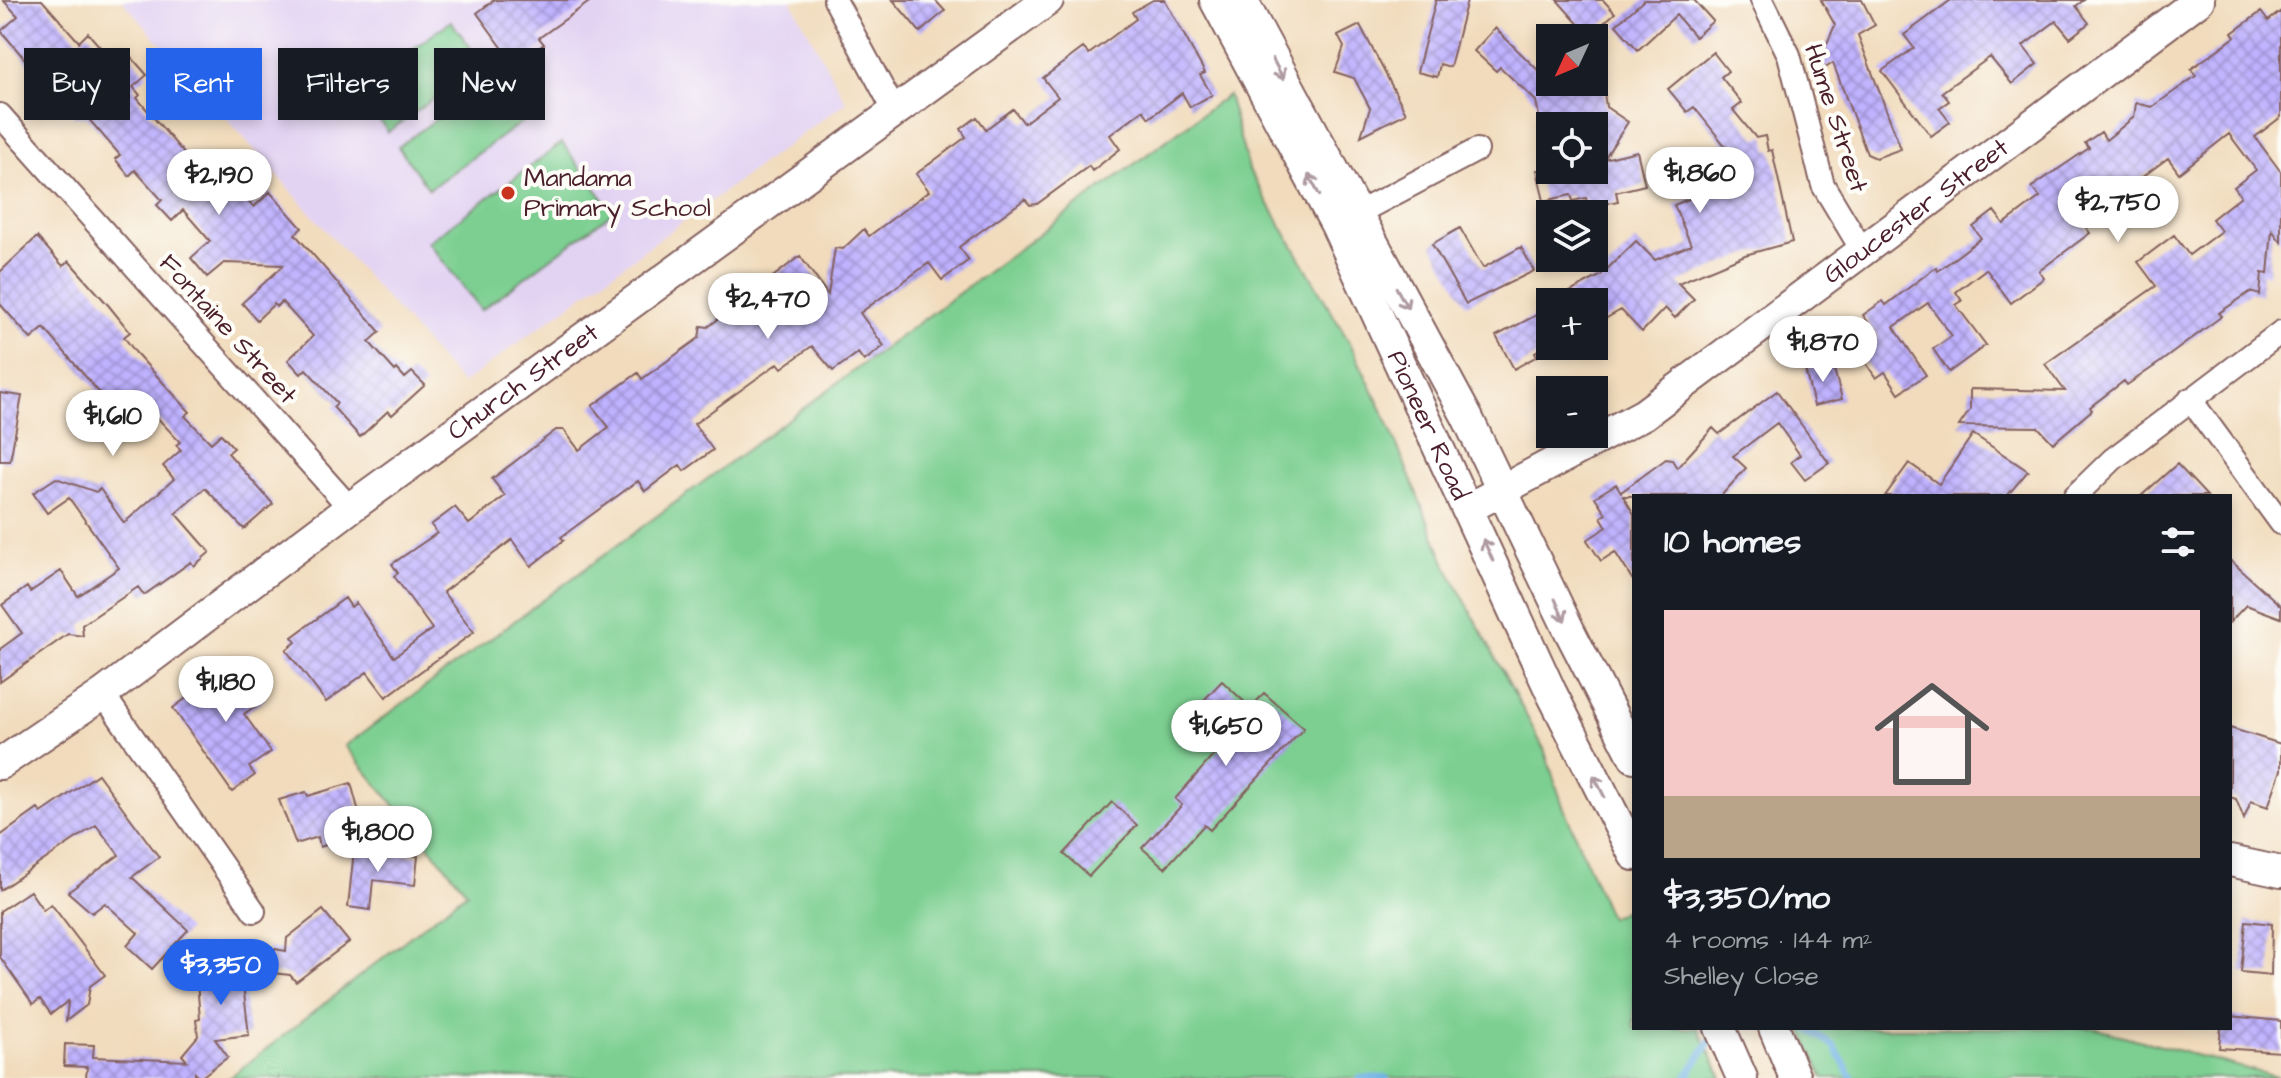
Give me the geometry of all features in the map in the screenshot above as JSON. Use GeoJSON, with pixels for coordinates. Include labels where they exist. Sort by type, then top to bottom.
{"type":"FeatureCollection","features":[{"type":"Feature","properties":{"kind":"street"},"geometry":{"type":"LineString","coordinates":[[835,0],[894,110]]}},
{"type":"Feature","properties":{"kind":"street","name":"Church Street"},"geometry":{"type":"LineString","coordinates":[[0,764],[103,694],[350,508],[1048,0]]}},
{"type":"Feature","properties":{"kind":"street","name":"Pioneer Road"},"geometry":{"type":"LineString","coordinates":[[1215,0],[1503,489],[1570,632],[1632,753]]}},
{"type":"Feature","properties":{"kind":"street","name":"Pioneer Road"},"geometry":{"type":"LineString","coordinates":[[1242,0],[1346,220],[1551,692],[1630,838]]}},
{"type":"Feature","properties":{"kind":"street","name":"Hume Street"},"geometry":{"type":"LineString","coordinates":[[1762,0],[1789,55],[1823,185],[1862,250]]}},
{"type":"Feature","properties":{"kind":"street","name":"Gloucester Street"},"geometry":{"type":"LineString","coordinates":[[1469,508],[1644,414],[2199,0]]}},
{"type":"Feature","properties":{"kind":"street","name":"Fontaine Street"},"geometry":{"type":"LineString","coordinates":[[0,115],[350,508]]}},
{"type":"Feature","properties":{"kind":"street"},"geometry":{"type":"LineString","coordinates":[[1346,220],[1477,150]]}},
{"type":"Feature","properties":{"kind":"street"},"geometry":{"type":"LineString","coordinates":[[2077,494],[2113,459],[2281,332]]}},
{"type":"Feature","properties":{"kind":"street"},"geometry":{"type":"LineString","coordinates":[[2190,399],[2281,523]]}},
{"type":"Feature","properties":{"kind":"street"},"geometry":{"type":"LineString","coordinates":[[103,694],[254,911]]}},
{"type":"Feature","properties":{"kind":"street"},"geometry":{"type":"LineString","coordinates":[[2232,861],[2281,872]]}},
{"type":"Feature","properties":{"kind":"street"},"geometry":{"type":"LineString","coordinates":[[1721,1030],[1742,1078]]}},
{"type":"Feature","properties":{"kind":"street"},"geometry":{"type":"LineString","coordinates":[[1775,1030],[1795,1078]]}},
{"type":"Feature","properties":{"kind":"shaded area","name":"Mandama Primary School"},"geometry":{"type":"Polygon","coordinates":[[[122,0],[791,0],[846,102],[462,384],[228,120],[262,120],[262,48],[164,48],[122,0]]]}},
{"type":"Feature","properties":{"kind":"green space"},"geometry":{"type":"Polygon","coordinates":[[[451,21],[471,48],[434,48],[434,98],[418,110],[418,48],[415,48],[451,21]]]}},
{"type":"Feature","properties":{"kind":"green space"},"geometry":{"type":"Polygon","coordinates":[[[1228,95],[1249,170],[1352,347],[1387,421],[1446,565],[1544,749],[1563,806],[1610,918],[1632,909],[1632,1030],[1699,1030],[1722,1078],[229,1078],[467,892],[345,746],[1228,95]]]}},
{"type":"Feature","properties":{"kind":"green space"},"geometry":{"type":"Polygon","coordinates":[[[379,120],[404,120],[388,132],[379,120]]]}},
{"type":"Feature","properties":{"kind":"green space"},"geometry":{"type":"Polygon","coordinates":[[[435,120],[523,121],[429,189],[398,147],[435,120]]]}},
{"type":"Feature","properties":{"kind":"green space"},"geometry":{"type":"Polygon","coordinates":[[[562,143],[613,212],[481,310],[428,242],[562,143]]]}},
{"type":"Feature","properties":{"kind":"green space"},"geometry":{"type":"Polygon","coordinates":[[[1802,1030],[2101,1030],[2281,1078],[1824,1078],[1802,1030]]]}},
{"type":"Feature","properties":{"kind":"building"},"geometry":{"type":"Polygon","coordinates":[[[3,0],[42,0],[79,42],[88,33],[101,48],[24,48],[24,58],[1,31],[18,16],[3,0]]]}},
{"type":"Feature","properties":{"kind":"building"},"geometry":{"type":"Polygon","coordinates":[[[494,0],[592,0],[539,38],[544,44],[538,48],[503,48],[477,13],[494,0]]]}},
{"type":"Feature","properties":{"kind":"building"},"geometry":{"type":"Polygon","coordinates":[[[893,0],[935,0],[945,11],[920,32],[893,0]]]}},
{"type":"Feature","properties":{"kind":"building"},"geometry":{"type":"Polygon","coordinates":[[[1153,0],[1165,0],[1205,73],[1200,75],[1212,95],[1190,107],[1182,93],[1149,118],[1143,110],[1110,135],[1120,149],[1092,171],[1089,166],[1037,204],[1030,205],[1025,199],[959,247],[969,260],[942,280],[929,263],[860,313],[884,346],[864,361],[858,353],[833,371],[812,346],[782,368],[778,363],[694,424],[713,450],[684,471],[680,465],[645,491],[638,481],[561,537],[564,540],[531,566],[512,540],[443,592],[474,632],[386,697],[367,672],[326,702],[286,650],[296,642],[292,637],[345,598],[351,607],[356,603],[394,657],[432,629],[394,576],[398,573],[392,564],[437,533],[431,525],[455,507],[469,524],[505,496],[492,479],[556,430],[564,430],[579,450],[609,427],[592,406],[638,373],[642,379],[699,338],[701,326],[708,327],[800,256],[828,295],[835,248],[843,249],[864,229],[869,236],[929,191],[916,174],[966,137],[961,129],[977,117],[986,129],[1013,109],[1024,123],[1058,97],[1043,78],[1083,48],[1089,54],[1136,19],[1132,12],[1153,0]]]}},
{"type":"Feature","properties":{"kind":"building"},"geometry":{"type":"Polygon","coordinates":[[[1436,0],[1467,0],[1450,67],[1440,64],[1437,77],[1417,72],[1436,0]]]}},
{"type":"Feature","properties":{"kind":"building"},"geometry":{"type":"Polygon","coordinates":[[[1557,0],[1603,0],[1615,13],[1603,24],[1578,24],[1557,0]]]}},
{"type":"Feature","properties":{"kind":"building"},"geometry":{"type":"Polygon","coordinates":[[[1644,0],[1694,0],[1713,21],[1695,37],[1676,15],[1638,50],[1616,25],[1644,0]]]}},
{"type":"Feature","properties":{"kind":"building"},"geometry":{"type":"Polygon","coordinates":[[[1821,0],[1862,0],[1875,25],[1858,35],[1901,149],[1876,158],[1867,154],[1833,63],[1813,76],[1835,25],[1821,0]]]}},
{"type":"Feature","properties":{"kind":"building"},"geometry":{"type":"Polygon","coordinates":[[[1951,0],[2084,0],[2076,6],[2089,23],[2070,38],[2056,21],[2023,46],[2037,64],[2012,84],[1990,57],[1942,92],[1949,101],[1939,108],[1950,122],[1931,136],[1882,71],[1914,48],[1904,35],[1951,0]]]}},
{"type":"Feature","properties":{"kind":"building"},"geometry":{"type":"Polygon","coordinates":[[[2281,11],[2281,117],[2255,137],[2281,172],[2281,242],[2272,230],[2268,274],[2262,273],[2260,295],[2250,292],[2219,313],[2222,316],[2159,363],[2127,385],[2124,381],[2090,407],[2092,410],[2053,443],[2038,427],[1959,426],[1970,410],[1970,389],[2065,391],[2045,364],[2156,286],[2138,262],[2174,235],[2189,255],[2221,231],[2212,219],[2241,196],[2234,187],[2256,170],[2229,134],[2179,173],[2168,158],[2137,181],[2141,186],[2117,205],[2100,181],[2068,204],[2090,233],[2039,271],[2044,278],[2011,303],[1986,269],[1956,292],[1962,301],[1956,305],[1986,345],[1949,372],[1933,349],[1952,336],[1928,303],[1894,327],[1926,375],[1899,393],[1885,372],[1876,378],[1858,351],[1878,337],[1863,315],[1883,301],[1886,305],[1981,238],[1973,227],[1994,211],[2004,224],[2040,197],[2032,187],[2089,148],[2085,143],[2101,132],[2106,140],[2134,117],[2136,103],[2152,107],[2196,76],[2191,69],[2235,37],[2232,33],[2261,12],[2268,21],[2281,11]]]}},
{"type":"Feature","properties":{"kind":"building"},"geometry":{"type":"Polygon","coordinates":[[[1360,25],[1406,113],[1361,136],[1370,108],[1354,78],[1335,72],[1344,47],[1338,36],[1360,25]]]}},
{"type":"Feature","properties":{"kind":"building"},"geometry":{"type":"Polygon","coordinates":[[[1495,28],[1536,68],[1536,96],[1605,96],[1606,107],[1628,122],[1608,153],[1608,112],[1538,112],[1536,101],[1500,67],[1496,71],[1474,51],[1495,28]]]}},
{"type":"Feature","properties":{"kind":"building"},"geometry":{"type":"Polygon","coordinates":[[[1713,52],[1728,71],[1721,77],[1742,103],[1733,110],[1756,138],[1765,136],[1768,151],[1772,150],[1792,242],[1745,255],[1678,283],[1694,299],[1675,318],[1665,308],[1642,332],[1621,310],[1608,317],[1608,288],[1577,288],[1608,272],[1608,268],[1636,241],[1655,260],[1691,245],[1674,205],[1737,179],[1730,152],[1694,107],[1687,112],[1668,89],[1713,52]]]}},
{"type":"Feature","properties":{"kind":"building"},"geometry":{"type":"Polygon","coordinates":[[[130,56],[146,74],[133,87],[146,109],[146,120],[156,120],[197,169],[209,158],[254,207],[270,192],[302,228],[295,234],[380,332],[369,342],[395,371],[397,369],[405,378],[412,372],[425,385],[392,415],[388,411],[360,437],[333,407],[337,403],[306,369],[301,374],[288,360],[313,336],[282,302],[276,307],[274,304],[257,320],[242,303],[284,265],[224,263],[207,277],[191,258],[210,241],[183,210],[172,221],[157,205],[162,200],[135,170],[129,176],[115,159],[120,155],[90,120],[130,120],[130,56]]]}},
{"type":"Feature","properties":{"kind":"building"},"geometry":{"type":"Polygon","coordinates":[[[1637,151],[1645,185],[1616,192],[1618,201],[1573,200],[1571,195],[1544,200],[1540,184],[1608,184],[1608,158],[1637,151]]]}},
{"type":"Feature","properties":{"kind":"building"},"geometry":{"type":"Polygon","coordinates":[[[1460,228],[1483,268],[1521,247],[1534,271],[1466,304],[1432,244],[1460,228]]]}},
{"type":"Feature","properties":{"kind":"building"},"geometry":{"type":"Polygon","coordinates":[[[37,237],[63,266],[69,261],[109,306],[130,332],[124,337],[136,353],[190,412],[185,416],[211,443],[221,434],[234,448],[228,453],[273,504],[244,529],[205,488],[176,513],[210,552],[194,566],[191,562],[144,595],[138,587],[82,625],[83,636],[68,634],[0,682],[0,649],[22,633],[2,605],[27,587],[30,592],[61,571],[78,596],[119,568],[69,498],[47,513],[33,493],[56,478],[96,492],[100,489],[124,523],[174,479],[163,466],[181,450],[176,445],[180,442],[150,410],[122,436],[100,412],[109,404],[44,328],[31,339],[0,304],[0,272],[37,237]]]}},
{"type":"Feature","properties":{"kind":"building"},"geometry":{"type":"Polygon","coordinates":[[[1536,315],[1536,357],[1514,369],[1496,336],[1536,315]]]}},
{"type":"Feature","properties":{"kind":"building"},"geometry":{"type":"Polygon","coordinates":[[[1832,362],[1842,399],[1814,406],[1805,369],[1832,362]]]}},
{"type":"Feature","properties":{"kind":"building"},"geometry":{"type":"Polygon","coordinates":[[[1777,391],[1829,463],[1805,480],[1791,462],[1800,455],[1777,423],[1733,456],[1746,468],[1723,494],[1623,496],[1632,511],[1632,579],[1615,552],[1601,561],[1587,540],[1607,527],[1601,517],[1606,514],[1595,497],[1616,484],[1621,492],[1666,459],[1672,460],[1677,468],[1713,428],[1719,434],[1777,391]]]}},
{"type":"Feature","properties":{"kind":"building"},"geometry":{"type":"Polygon","coordinates":[[[0,393],[22,396],[10,461],[0,461],[0,393]]]}},
{"type":"Feature","properties":{"kind":"building"},"geometry":{"type":"Polygon","coordinates":[[[1973,434],[2028,471],[2009,494],[1886,494],[1909,463],[1939,484],[1973,434]]]}},
{"type":"Feature","properties":{"kind":"building"},"geometry":{"type":"Polygon","coordinates":[[[2177,464],[2205,494],[2143,494],[2177,464]]]}},
{"type":"Feature","properties":{"kind":"building"},"geometry":{"type":"Polygon","coordinates":[[[2232,562],[2281,606],[2281,618],[2246,605],[2232,620],[2232,562]]]}},
{"type":"Feature","properties":{"kind":"building"},"geometry":{"type":"Polygon","coordinates":[[[238,660],[265,699],[244,714],[271,752],[249,767],[255,775],[232,792],[173,708],[238,660]]]}},
{"type":"Feature","properties":{"kind":"building"},"geometry":{"type":"Polygon","coordinates":[[[1222,681],[1251,708],[1264,693],[1304,728],[1210,830],[1204,825],[1165,868],[1142,848],[1182,805],[1175,799],[1221,747],[1218,744],[1232,729],[1203,701],[1222,681]]]}},
{"type":"Feature","properties":{"kind":"building"},"geometry":{"type":"Polygon","coordinates":[[[2232,729],[2281,744],[2281,770],[2268,807],[2251,801],[2244,819],[2236,799],[2232,798],[2232,729]]]}},
{"type":"Feature","properties":{"kind":"building"},"geometry":{"type":"Polygon","coordinates":[[[98,774],[159,857],[132,877],[188,930],[152,969],[127,946],[138,933],[105,903],[92,913],[68,892],[119,855],[96,825],[0,890],[0,836],[38,809],[41,813],[46,810],[98,774]]]}},
{"type":"Feature","properties":{"kind":"building"},"geometry":{"type":"Polygon","coordinates":[[[351,783],[360,816],[350,819],[355,836],[320,847],[318,837],[296,844],[279,800],[306,792],[308,796],[351,783]]]}},
{"type":"Feature","properties":{"kind":"building"},"geometry":{"type":"Polygon","coordinates":[[[1112,802],[1137,825],[1089,876],[1064,854],[1112,802]]]}},
{"type":"Feature","properties":{"kind":"building"},"geometry":{"type":"Polygon","coordinates":[[[354,850],[418,856],[415,885],[373,880],[370,910],[348,907],[354,850]]]}},
{"type":"Feature","properties":{"kind":"building"},"geometry":{"type":"Polygon","coordinates":[[[30,891],[43,910],[51,904],[105,975],[90,986],[87,1005],[66,1021],[68,1001],[51,1014],[40,999],[33,1004],[0,957],[0,911],[30,891]]]}},
{"type":"Feature","properties":{"kind":"building"},"geometry":{"type":"Polygon","coordinates":[[[323,910],[349,942],[296,982],[290,975],[246,970],[247,976],[242,976],[249,1035],[215,1039],[228,1057],[200,1078],[195,1073],[195,1078],[86,1078],[87,1067],[64,1066],[65,1044],[94,1045],[93,1057],[187,1061],[182,1055],[198,1036],[196,1020],[200,1019],[196,969],[224,995],[219,952],[244,949],[246,969],[270,948],[286,951],[287,938],[323,910]]]}},
{"type":"Feature","properties":{"kind":"building"},"geometry":{"type":"Polygon","coordinates":[[[2246,921],[2272,924],[2271,975],[2241,972],[2246,921]]]}},
{"type":"Feature","properties":{"kind":"building"},"geometry":{"type":"Polygon","coordinates":[[[2232,1016],[2281,1021],[2281,1052],[2219,1048],[2221,1030],[2232,1030],[2232,1016]]]}},
{"type":"Feature","properties":{"kind":"waterway"},"geometry":{"type":"LineString","coordinates":[[1810,1030],[1834,1046],[1852,1078]]}},
{"type":"Feature","properties":{"kind":"waterway"},"geometry":{"type":"LineString","coordinates":[[1686,1078],[1715,1033]]}},
{"type":"Feature","properties":{"kind":"waterway"},"geometry":{"type":"LineString","coordinates":[[1360,1078],[1386,1078]]}},
{"type":"Feature","properties":{"kind":"place","name":"Mandama Primary School"},"geometry":{"type":"Point","coordinates":[508,193]}}]}
